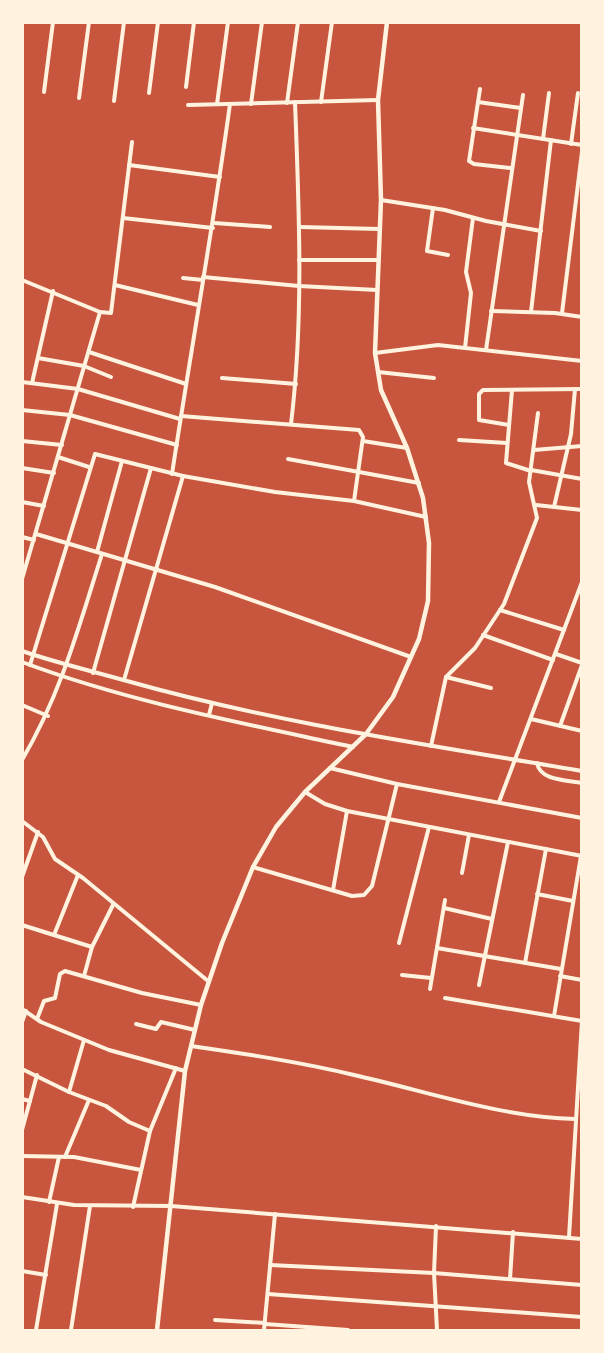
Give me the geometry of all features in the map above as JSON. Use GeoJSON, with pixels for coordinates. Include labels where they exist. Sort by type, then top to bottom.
{"type":"FeatureCollection","features":[{"type":"Feature","properties":{"kind":"street"},"geometry":{"type":"LineString","coordinates":[[44,92],[53,22]]}},
{"type":"Feature","properties":{"kind":"street"},"geometry":{"type":"LineString","coordinates":[[78,98],[89,22]]}},
{"type":"Feature","properties":{"kind":"street"},"geometry":{"type":"LineString","coordinates":[[114,101],[124,22]]}},
{"type":"Feature","properties":{"kind":"street"},"geometry":{"type":"LineString","coordinates":[[149,93],[158,22]]}},
{"type":"Feature","properties":{"kind":"street"},"geometry":{"type":"LineString","coordinates":[[186,87],[194,22]]}},
{"type":"Feature","properties":{"kind":"street"},"geometry":{"type":"LineString","coordinates":[[217,104],[228,22]]}},
{"type":"Feature","properties":{"kind":"street"},"geometry":{"type":"LineString","coordinates":[[251,104],[262,22]]}},
{"type":"Feature","properties":{"kind":"street"},"geometry":{"type":"LineString","coordinates":[[287,103],[298,22]]}},
{"type":"Feature","properties":{"kind":"street"},"geometry":{"type":"LineString","coordinates":[[321,102],[332,22]]}},
{"type":"Feature","properties":{"kind":"street"},"geometry":{"type":"LineString","coordinates":[[157,1330],[185,1071],[208,981],[253,867],[276,827],[305,792],[366,734],[393,697],[412,657],[424,620],[429,591],[430,562],[426,517],[419,483],[407,448],[388,408],[377,372],[375,353],[381,200],[378,100],[387,22]]}},
{"type":"Feature","properties":{"kind":"street"},"geometry":{"type":"LineString","coordinates":[[480,89],[468,158],[471,163],[511,168]]}},
{"type":"Feature","properties":{"kind":"street"},"geometry":{"type":"LineString","coordinates":[[543,139],[549,93]]}},
{"type":"Feature","properties":{"kind":"street"},"geometry":{"type":"LineString","coordinates":[[571,144],[578,93]]}},
{"type":"Feature","properties":{"kind":"street"},"geometry":{"type":"LineString","coordinates":[[486,350],[523,95]]}},
{"type":"Feature","properties":{"kind":"street"},"geometry":{"type":"LineString","coordinates":[[188,105],[378,100]]}},
{"type":"Feature","properties":{"kind":"street"},"geometry":{"type":"LineString","coordinates":[[291,423],[296,384],[300,227],[295,102]]}},
{"type":"Feature","properties":{"kind":"street"},"geometry":{"type":"LineString","coordinates":[[478,102],[521,108]]}},
{"type":"Feature","properties":{"kind":"street"},"geometry":{"type":"LineString","coordinates":[[172,474],[198,305],[213,225],[230,104]]}},
{"type":"Feature","properties":{"kind":"street"},"geometry":{"type":"LineString","coordinates":[[473,128],[582,145]]}},
{"type":"Feature","properties":{"kind":"street"},"geometry":{"type":"LineString","coordinates":[[531,312],[551,140]]}},
{"type":"Feature","properties":{"kind":"street"},"geometry":{"type":"LineString","coordinates":[[22,280],[100,312],[111,313],[132,142]]}},
{"type":"Feature","properties":{"kind":"street"},"geometry":{"type":"LineString","coordinates":[[562,313],[582,152]]}},
{"type":"Feature","properties":{"kind":"street"},"geometry":{"type":"LineString","coordinates":[[129,165],[220,177]]}},
{"type":"Feature","properties":{"kind":"street"},"geometry":{"type":"LineString","coordinates":[[381,200],[433,208],[503,225],[541,231]]}},
{"type":"Feature","properties":{"kind":"street"},"geometry":{"type":"LineString","coordinates":[[433,208],[427,251],[448,255]]}},
{"type":"Feature","properties":{"kind":"street"},"geometry":{"type":"LineString","coordinates":[[123,218],[270,227]]}},
{"type":"Feature","properties":{"kind":"street"},"geometry":{"type":"LineString","coordinates":[[465,348],[471,293],[466,272],[473,218]]}},
{"type":"Feature","properties":{"kind":"street"},"geometry":{"type":"LineString","coordinates":[[300,227],[379,229]]}},
{"type":"Feature","properties":{"kind":"street"},"geometry":{"type":"LineString","coordinates":[[299,260],[378,260]]}},
{"type":"Feature","properties":{"kind":"street"},"geometry":{"type":"LineString","coordinates":[[183,278],[377,290]]}},
{"type":"Feature","properties":{"kind":"street"},"geometry":{"type":"LineString","coordinates":[[115,285],[198,305]]}},
{"type":"Feature","properties":{"kind":"street"},"geometry":{"type":"LineString","coordinates":[[32,383],[53,291]]}},
{"type":"Feature","properties":{"kind":"street"},"geometry":{"type":"LineString","coordinates":[[491,311],[562,313],[582,317]]}},
{"type":"Feature","properties":{"kind":"street"},"geometry":{"type":"LineString","coordinates":[[23,575],[100,312]]}},
{"type":"Feature","properties":{"kind":"street"},"geometry":{"type":"LineString","coordinates":[[375,353],[430,345],[582,360]]}},
{"type":"Feature","properties":{"kind":"street"},"geometry":{"type":"LineString","coordinates":[[89,352],[186,384]]}},
{"type":"Feature","properties":{"kind":"street"},"geometry":{"type":"LineString","coordinates":[[38,358],[84,366],[111,377]]}},
{"type":"Feature","properties":{"kind":"street"},"geometry":{"type":"LineString","coordinates":[[377,372],[434,378]]}},
{"type":"Feature","properties":{"kind":"street"},"geometry":{"type":"LineString","coordinates":[[222,378],[296,384]]}},
{"type":"Feature","properties":{"kind":"street"},"geometry":{"type":"LineString","coordinates":[[22,382],[78,388],[180,417],[291,423],[358,430],[362,433],[363,441],[354,501]]}},
{"type":"Feature","properties":{"kind":"street"},"geometry":{"type":"LineString","coordinates":[[509,425],[479,420],[479,394],[486,388],[582,389]]}},
{"type":"Feature","properties":{"kind":"street"},"geometry":{"type":"LineString","coordinates":[[554,507],[568,447],[575,389]]}},
{"type":"Feature","properties":{"kind":"street"},"geometry":{"type":"LineString","coordinates":[[512,390],[507,465],[582,479]]}},
{"type":"Feature","properties":{"kind":"street"},"geometry":{"type":"LineString","coordinates":[[22,410],[70,414],[177,445]]}},
{"type":"Feature","properties":{"kind":"street"},"geometry":{"type":"LineString","coordinates":[[431,746],[447,677],[471,652],[500,609],[516,577],[537,518],[529,488],[538,413]]}},
{"type":"Feature","properties":{"kind":"street"},"geometry":{"type":"LineString","coordinates":[[459,440],[507,443]]}},
{"type":"Feature","properties":{"kind":"street"},"geometry":{"type":"LineString","coordinates":[[22,441],[62,445]]}},
{"type":"Feature","properties":{"kind":"street"},"geometry":{"type":"LineString","coordinates":[[363,441],[407,448]]}},
{"type":"Feature","properties":{"kind":"street"},"geometry":{"type":"LineString","coordinates":[[534,450],[582,446]]}},
{"type":"Feature","properties":{"kind":"street"},"geometry":{"type":"LineString","coordinates":[[30,665],[93,455],[99,454],[172,474],[275,492],[354,501],[426,517]]}},
{"type":"Feature","properties":{"kind":"street"},"geometry":{"type":"LineString","coordinates":[[58,457],[89,467]]}},
{"type":"Feature","properties":{"kind":"street"},"geometry":{"type":"LineString","coordinates":[[288,459],[419,483]]}},
{"type":"Feature","properties":{"kind":"street"},"geometry":{"type":"LineString","coordinates":[[97,552],[122,461]]}},
{"type":"Feature","properties":{"kind":"street"},"geometry":{"type":"LineString","coordinates":[[22,468],[54,473]]}},
{"type":"Feature","properties":{"kind":"street"},"geometry":{"type":"LineString","coordinates":[[93,673],[151,468]]}},
{"type":"Feature","properties":{"kind":"street"},"geometry":{"type":"LineString","coordinates":[[124,680],[183,476]]}},
{"type":"Feature","properties":{"kind":"street"},"geometry":{"type":"LineString","coordinates":[[22,502],[44,506]]}},
{"type":"Feature","properties":{"kind":"street"},"geometry":{"type":"LineString","coordinates":[[535,504],[582,510]]}},
{"type":"Feature","properties":{"kind":"street"},"geometry":{"type":"LineString","coordinates":[[22,537],[66,543],[215,587],[412,657]]}},
{"type":"Feature","properties":{"kind":"street"},"geometry":{"type":"LineString","coordinates":[[22,760],[48,716],[64,677],[102,554]]}},
{"type":"Feature","properties":{"kind":"street"},"geometry":{"type":"LineString","coordinates":[[499,802],[582,582]]}},
{"type":"Feature","properties":{"kind":"street"},"geometry":{"type":"LineString","coordinates":[[500,609],[564,630]]}},
{"type":"Feature","properties":{"kind":"street"},"geometry":{"type":"LineString","coordinates":[[483,635],[553,660]]}},
{"type":"Feature","properties":{"kind":"street"},"geometry":{"type":"LineString","coordinates":[[22,651],[67,666],[212,703],[431,746],[582,771]]}},
{"type":"Feature","properties":{"kind":"street"},"geometry":{"type":"LineString","coordinates":[[556,654],[582,664],[560,726]]}},
{"type":"Feature","properties":{"kind":"street"},"geometry":{"type":"LineString","coordinates":[[22,662],[64,677],[209,716],[354,747]]}},
{"type":"Feature","properties":{"kind":"street"},"geometry":{"type":"LineString","coordinates":[[447,677],[491,688]]}},
{"type":"Feature","properties":{"kind":"street"},"geometry":{"type":"LineString","coordinates":[[209,716],[212,703]]}},
{"type":"Feature","properties":{"kind":"street"},"geometry":{"type":"LineString","coordinates":[[22,705],[48,716]]}},
{"type":"Feature","properties":{"kind":"street"},"geometry":{"type":"LineString","coordinates":[[531,719],[582,731]]}},
{"type":"Feature","properties":{"kind":"street"},"geometry":{"type":"LineString","coordinates":[[537,763],[539,771],[546,776],[582,783]]}},
{"type":"Feature","properties":{"kind":"street"},"geometry":{"type":"LineString","coordinates":[[330,768],[397,784],[582,818]]}},
{"type":"Feature","properties":{"kind":"street"},"geometry":{"type":"LineString","coordinates":[[253,867],[358,897],[369,891],[397,784]]}},
{"type":"Feature","properties":{"kind":"street"},"geometry":{"type":"LineString","coordinates":[[305,792],[325,804],[347,811],[581,856],[554,1016]]}},
{"type":"Feature","properties":{"kind":"street"},"geometry":{"type":"LineString","coordinates":[[333,891],[347,811]]}},
{"type":"Feature","properties":{"kind":"street"},"geometry":{"type":"LineString","coordinates":[[22,821],[38,832],[47,843],[51,855],[78,874],[208,981]]}},
{"type":"Feature","properties":{"kind":"street"},"geometry":{"type":"LineString","coordinates":[[399,943],[429,827]]}},
{"type":"Feature","properties":{"kind":"street"},"geometry":{"type":"LineString","coordinates":[[22,877],[38,832]]}},
{"type":"Feature","properties":{"kind":"street"},"geometry":{"type":"LineString","coordinates":[[462,873],[469,835]]}},
{"type":"Feature","properties":{"kind":"street"},"geometry":{"type":"LineString","coordinates":[[480,985],[508,842]]}},
{"type":"Feature","properties":{"kind":"street"},"geometry":{"type":"LineString","coordinates":[[525,963],[546,849]]}},
{"type":"Feature","properties":{"kind":"street"},"geometry":{"type":"LineString","coordinates":[[54,935],[78,874]]}},
{"type":"Feature","properties":{"kind":"street"},"geometry":{"type":"LineString","coordinates":[[537,894],[573,901]]}},
{"type":"Feature","properties":{"kind":"street"},"geometry":{"type":"LineString","coordinates":[[430,989],[445,900]]}},
{"type":"Feature","properties":{"kind":"street"},"geometry":{"type":"LineString","coordinates":[[84,976],[92,947],[113,905]]}},
{"type":"Feature","properties":{"kind":"street"},"geometry":{"type":"LineString","coordinates":[[444,908],[492,919]]}},
{"type":"Feature","properties":{"kind":"street"},"geometry":{"type":"LineString","coordinates":[[22,925],[92,947]]}},
{"type":"Feature","properties":{"kind":"street"},"geometry":{"type":"LineString","coordinates":[[437,948],[561,969]]}},
{"type":"Feature","properties":{"kind":"street"},"geometry":{"type":"LineString","coordinates":[[37,1019],[44,1001],[55,998],[61,972],[84,976],[142,993],[201,1005]]}},
{"type":"Feature","properties":{"kind":"street"},"geometry":{"type":"LineString","coordinates":[[402,975],[432,978]]}},
{"type":"Feature","properties":{"kind":"street"},"geometry":{"type":"LineString","coordinates":[[560,976],[582,980]]}},
{"type":"Feature","properties":{"kind":"street"},"geometry":{"type":"LineString","coordinates":[[445,998],[582,1021],[569,1238]]}},
{"type":"Feature","properties":{"kind":"street"},"geometry":{"type":"LineString","coordinates":[[22,1022],[24,1010],[37,1019],[109,1050],[185,1071]]}},
{"type":"Feature","properties":{"kind":"street"},"geometry":{"type":"LineString","coordinates":[[136,1024],[156,1029],[162,1022],[195,1030]]}},
{"type":"Feature","properties":{"kind":"street"},"geometry":{"type":"LineString","coordinates":[[69,1092],[84,1040]]}},
{"type":"Feature","properties":{"kind":"street"},"geometry":{"type":"LineString","coordinates":[[191,1046],[342,1072],[507,1111],[575,1119]]}},
{"type":"Feature","properties":{"kind":"street"},"geometry":{"type":"LineString","coordinates":[[133,1207],[150,1131],[176,1068]]}},
{"type":"Feature","properties":{"kind":"street"},"geometry":{"type":"LineString","coordinates":[[22,1069],[69,1092],[106,1106],[129,1122],[150,1131]]}},
{"type":"Feature","properties":{"kind":"street"},"geometry":{"type":"LineString","coordinates":[[22,1130],[37,1075]]}},
{"type":"Feature","properties":{"kind":"street"},"geometry":{"type":"LineString","coordinates":[[22,1100],[30,1101]]}},
{"type":"Feature","properties":{"kind":"street"},"geometry":{"type":"LineString","coordinates":[[65,1157],[89,1100]]}},
{"type":"Feature","properties":{"kind":"street"},"geometry":{"type":"LineString","coordinates":[[22,1156],[93,1159],[141,1170]]}},
{"type":"Feature","properties":{"kind":"street"},"geometry":{"type":"LineString","coordinates":[[49,1202],[58,1157]]}},
{"type":"Feature","properties":{"kind":"street"},"geometry":{"type":"LineString","coordinates":[[22,1203],[23,1197],[57,1204],[171,1206],[582,1239]]}},
{"type":"Feature","properties":{"kind":"street"},"geometry":{"type":"LineString","coordinates":[[36,1330],[57,1204]]}},
{"type":"Feature","properties":{"kind":"street"},"geometry":{"type":"LineString","coordinates":[[71,1330],[90,1206]]}},
{"type":"Feature","properties":{"kind":"street"},"geometry":{"type":"LineString","coordinates":[[264,1330],[275,1214]]}},
{"type":"Feature","properties":{"kind":"street"},"geometry":{"type":"LineString","coordinates":[[436,1226],[434,1273],[437,1307],[436,1330]]}},
{"type":"Feature","properties":{"kind":"street"},"geometry":{"type":"LineString","coordinates":[[510,1279],[513,1232]]}},
{"type":"Feature","properties":{"kind":"street"},"geometry":{"type":"LineString","coordinates":[[270,1265],[434,1273],[582,1285]]}},
{"type":"Feature","properties":{"kind":"street"},"geometry":{"type":"LineString","coordinates":[[22,1271],[46,1275]]}},
{"type":"Feature","properties":{"kind":"street"},"geometry":{"type":"LineString","coordinates":[[267,1294],[582,1317]]}},
{"type":"Feature","properties":{"kind":"street"},"geometry":{"type":"LineString","coordinates":[[215,1320],[348,1330]]}}]}
